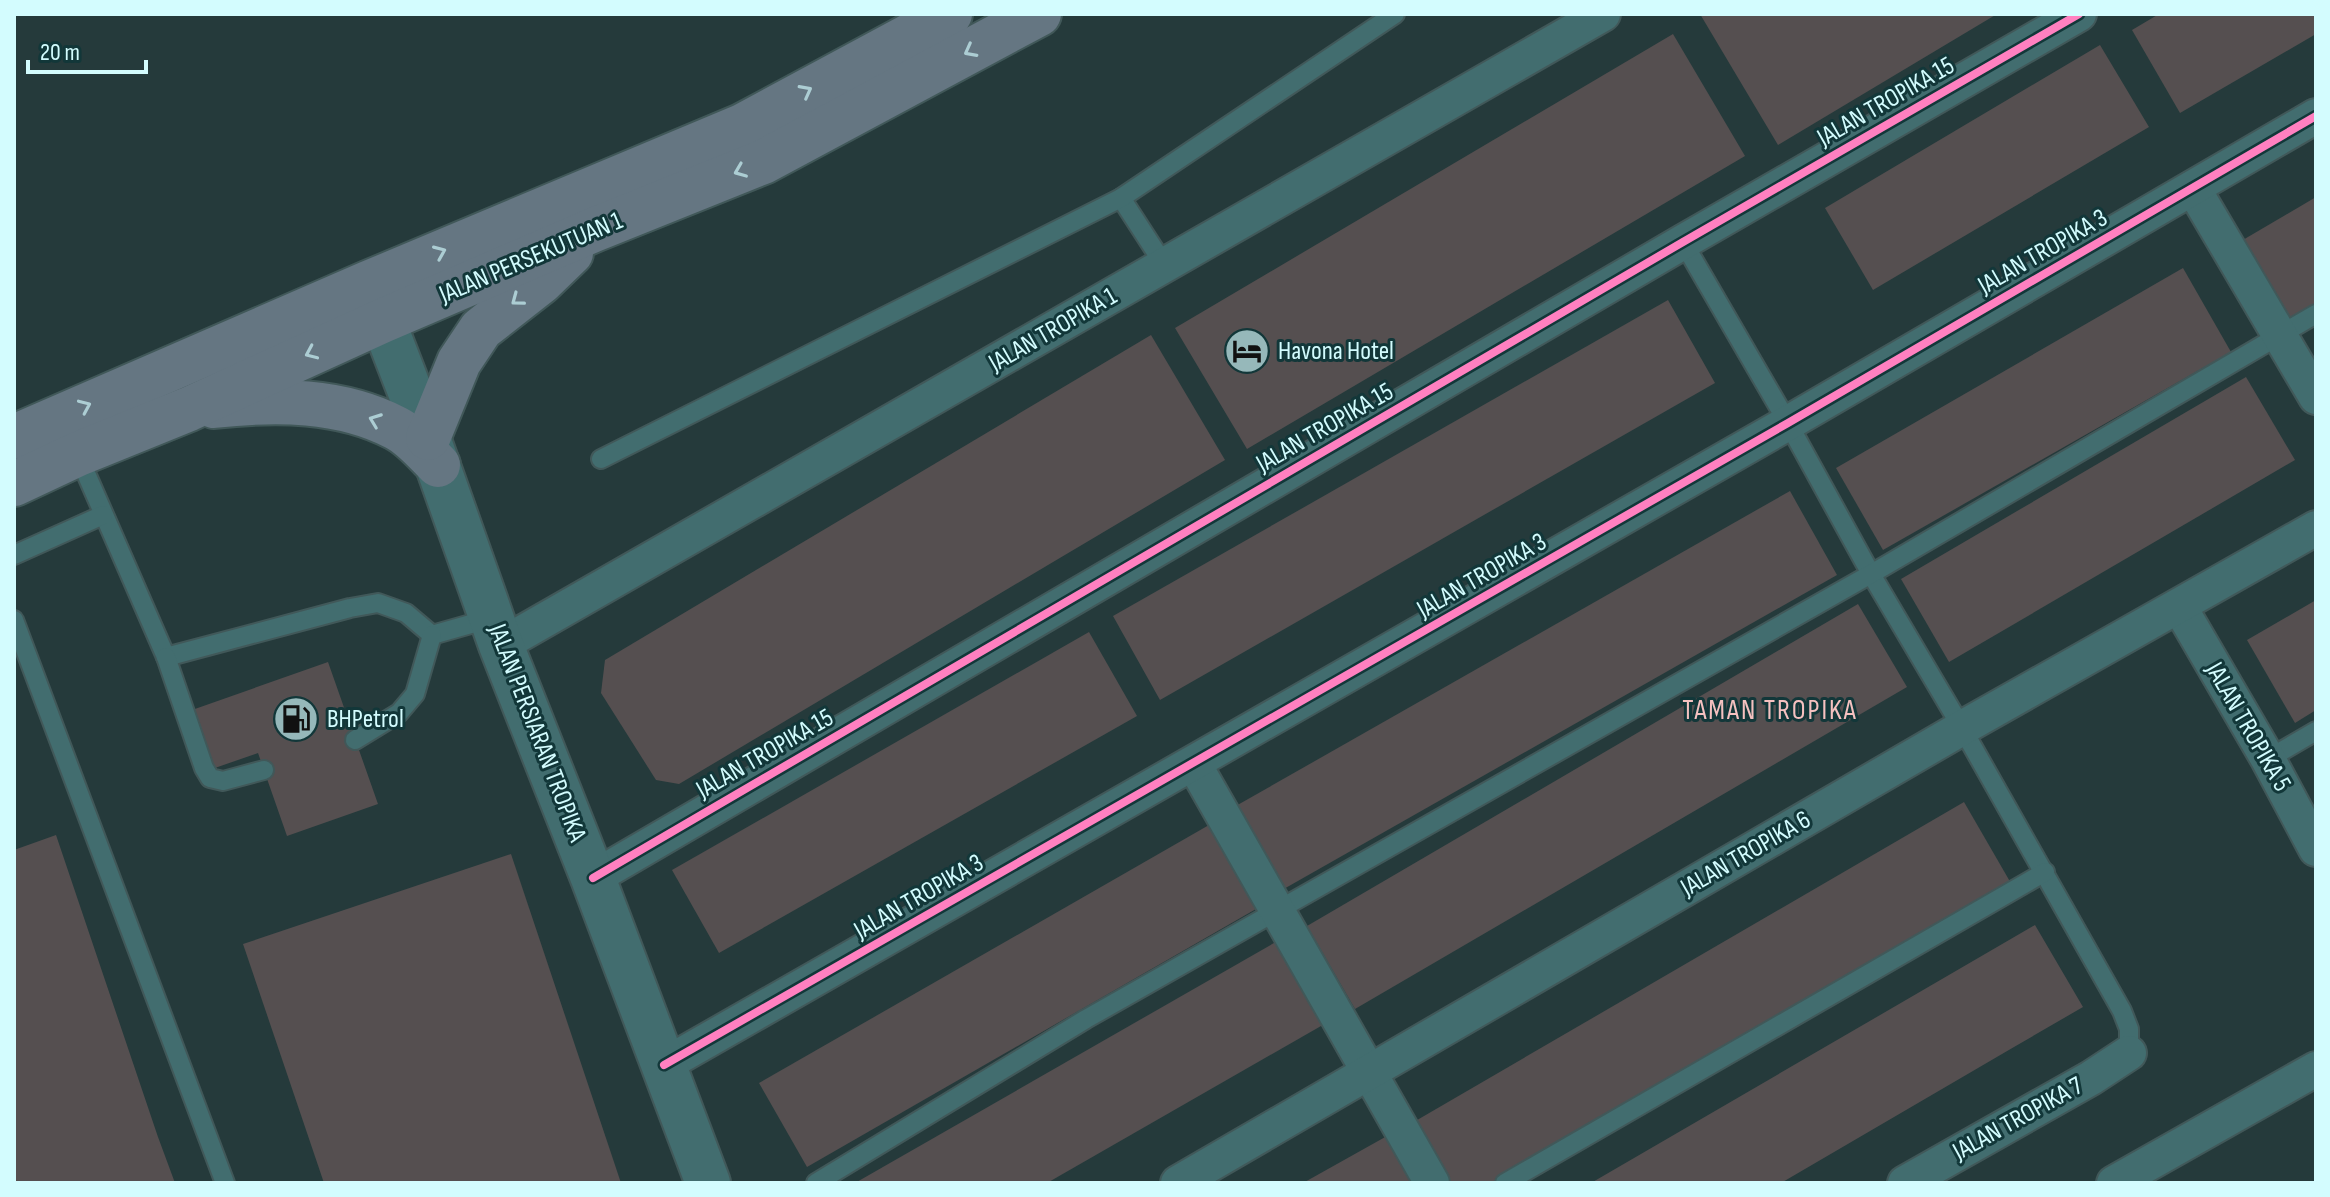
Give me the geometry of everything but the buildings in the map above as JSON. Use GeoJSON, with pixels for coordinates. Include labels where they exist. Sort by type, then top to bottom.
{"type":"FeatureCollection","features":[{"type":"Feature","properties":{"kind":"highway","name":"JALAN PERSEKUTUAN 1"},"geometry":{"type":"LineString","coordinates":[[14,484],[189,409],[375,302],[742,126],[950,14]]}},
{"type":"Feature","properties":{"kind":"highway","name":"JALAN PERSEKUTUAN 1"},"geometry":{"type":"LineString","coordinates":[[14,437],[375,302],[596,229],[763,162],[1039,14]]}},
{"type":"Feature","properties":{"kind":"highway"},"geometry":{"type":"LineString","coordinates":[[189,409],[240,403],[314,403],[354,411],[398,429],[420,447],[433,451],[459,362],[481,329],[541,282],[596,229]]}},
{"type":"Feature","properties":{"kind":"street","name":"JALAN TROPIKA 1"},"geometry":{"type":"LineString","coordinates":[[497,632],[1165,266],[1603,14]]}},
{"type":"Feature","properties":{"kind":"street","name":"JALAN TROPIKA 15"},"geometry":{"type":"LineString","coordinates":[[593,878],[2079,14]]}},
{"type":"Feature","properties":{"kind":"street","name":"JALAN TROPIKA 3"},"geometry":{"type":"LineString","coordinates":[[664,1065],[1788,423],[2316,116]]}},
{"type":"Feature","properties":{"kind":"street"},"geometry":{"type":"LineString","coordinates":[[2193,188],[2316,397]]}},
{"type":"Feature","properties":{"kind":"street","name":"JALAN PERSIARAN TROPIKA"},"geometry":{"type":"LineString","coordinates":[[375,302],[433,451],[497,632],[708,1183]]}},
{"type":"Feature","properties":{"kind":"street","name":"JALAN TROPIKA 6"},"geometry":{"type":"LineString","coordinates":[[1178,1183],[1962,728],[2316,528]]}},
{"type":"Feature","properties":{"kind":"street","name":"JALAN TROPIKA 5"},"geometry":{"type":"LineString","coordinates":[[2179,606],[2316,849]]}},
{"type":"Feature","properties":{"kind":"street"},"geometry":{"type":"LineString","coordinates":[[1194,764],[1432,1183]]}},
{"type":"Feature","properties":{"kind":"street","name":"JALAN TROPIKA 7"},"geometry":{"type":"LineString","coordinates":[[1905,1183],[2091,1078],[2129,1053]]}},
{"type":"Feature","properties":{"kind":"street"},"geometry":{"type":"LineString","coordinates":[[2114,1183],[2316,1069]]}},
{"type":"Feature","properties":{"kind":"lane"},"geometry":{"type":"LineString","coordinates":[[601,459],[1121,198],[1395,14]]}},
{"type":"Feature","properties":{"kind":"lane"},"geometry":{"type":"LineString","coordinates":[[1121,198],[1165,266]]}},
{"type":"Feature","properties":{"kind":"lane"},"geometry":{"type":"LineString","coordinates":[[1683,242],[2122,1011],[2129,1029],[2129,1053]]}},
{"type":"Feature","properties":{"kind":"lane"},"geometry":{"type":"LineString","coordinates":[[816,1183],[1086,1019],[1871,574],[2316,314]]}},
{"type":"Feature","properties":{"kind":"lane"},"geometry":{"type":"LineString","coordinates":[[78,454],[166,657],[204,768],[210,778],[223,781],[264,770]]}},
{"type":"Feature","properties":{"kind":"lane"},"geometry":{"type":"LineString","coordinates":[[14,555],[103,515]]}},
{"type":"Feature","properties":{"kind":"lane"},"geometry":{"type":"LineString","coordinates":[[166,657],[378,603],[406,613],[432,635],[497,632]]}},
{"type":"Feature","properties":{"kind":"lane"},"geometry":{"type":"LineString","coordinates":[[14,620],[225,1183]]}},
{"type":"Feature","properties":{"kind":"lane"},"geometry":{"type":"LineString","coordinates":[[355,740],[399,713],[415,694],[432,635]]}},
{"type":"Feature","properties":{"kind":"lane"},"geometry":{"type":"LineString","coordinates":[[2268,759],[2316,731]]}},
{"type":"Feature","properties":{"kind":"lane"},"geometry":{"type":"LineString","coordinates":[[1505,1183],[2045,872]]}},
{"type":"Feature","properties":{"kind":"cycle path"},"geometry":{"type":"LineString","coordinates":[[593,878],[2079,14]]}},
{"type":"Feature","properties":{"kind":"cycle path"},"geometry":{"type":"LineString","coordinates":[[664,1065],[1788,423],[2316,116]]}},
{"type":"Feature","properties":{"kind":"place","name":"Havona Hotel"},"geometry":{"type":"Point","coordinates":[1247,351]}},
{"type":"Feature","properties":{"kind":"place","name":"BHPetrol"},"geometry":{"type":"Point","coordinates":[296,719]}},
{"type":"Feature","properties":{"kind":"district","name":"TAMAN TROPIKA"},"geometry":{"type":"Point","coordinates":[1770,710]}}]}
